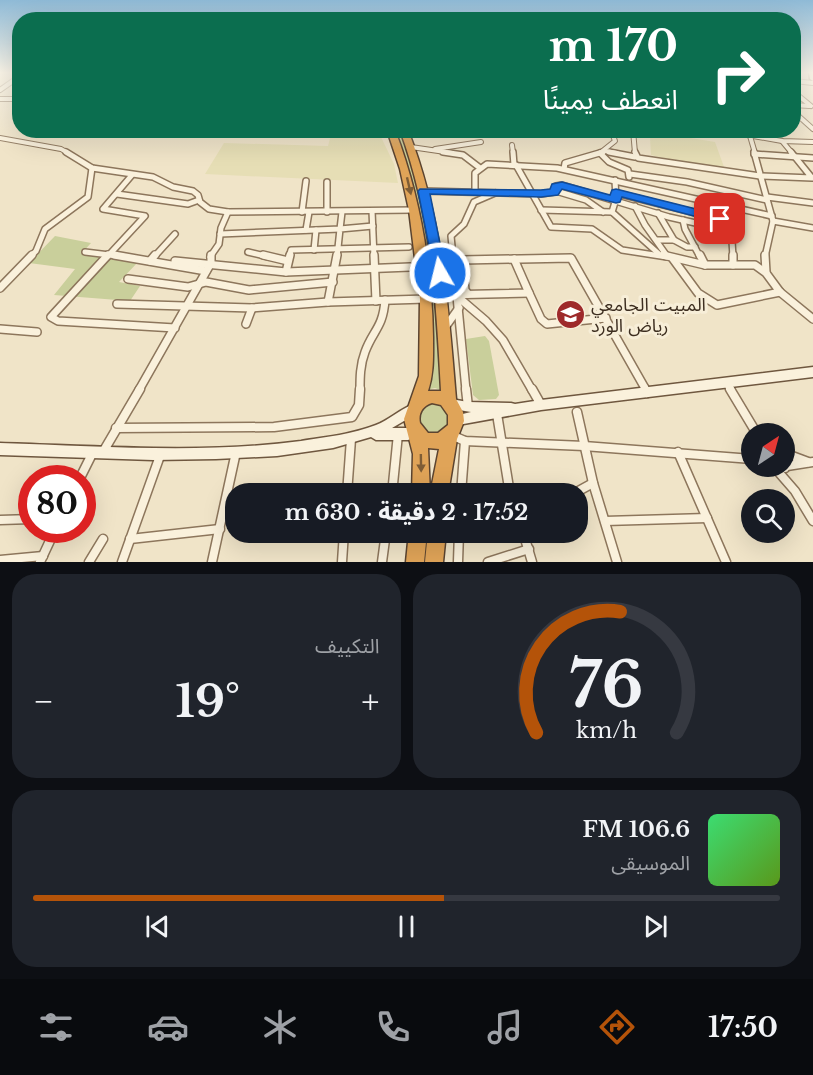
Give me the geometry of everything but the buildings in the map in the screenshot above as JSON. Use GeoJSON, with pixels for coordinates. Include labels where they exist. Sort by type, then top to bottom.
{"type":"FeatureCollection","features":[{"type":"Feature","properties":{"kind":"highway"},"geometry":{"type":"LineString","coordinates":[[394,138],[405,169],[414,210],[426,299],[426,376],[414,408],[412,423],[421,454],[422,483]]}},
{"type":"Feature","properties":{"kind":"highway"},"geometry":{"type":"LineString","coordinates":[[407,138],[424,191],[437,250],[450,403],[458,420],[442,483]]}},
{"type":"Feature","properties":{"kind":"highway"},"geometry":{"type":"LineString","coordinates":[[414,408],[418,402],[430,397],[450,403]]}},
{"type":"Feature","properties":{"kind":"highway"},"geometry":{"type":"LineString","coordinates":[[416,432],[422,437],[436,441],[455,438]]}},
{"type":"Feature","properties":{"kind":"highway"},"geometry":{"type":"LineString","coordinates":[[415,562],[417,543]]}},
{"type":"Feature","properties":{"kind":"highway"},"geometry":{"type":"LineString","coordinates":[[434,562],[436,543]]}},
{"type":"Feature","properties":{"kind":"main road"},"geometry":{"type":"LineString","coordinates":[[458,420],[541,405],[813,372]]}},
{"type":"Feature","properties":{"kind":"main road"},"geometry":{"type":"LineString","coordinates":[[450,403],[468,407],[522,408]]}},
{"type":"Feature","properties":{"kind":"main road"},"geometry":{"type":"LineString","coordinates":[[0,449],[161,453],[236,452],[351,439],[390,426],[414,408]]}},
{"type":"Feature","properties":{"kind":"main road"},"geometry":{"type":"LineString","coordinates":[[367,435],[416,432]]}},
{"type":"Feature","properties":{"kind":"street"},"geometry":{"type":"LineString","coordinates":[[801,115],[813,129]]}},
{"type":"Feature","properties":{"kind":"street"},"geometry":{"type":"LineString","coordinates":[[0,138],[61,149],[92,168],[151,177],[173,187],[189,189],[198,195],[199,200],[209,209],[228,212],[414,210]]}},
{"type":"Feature","properties":{"kind":"street"},"geometry":{"type":"LineString","coordinates":[[564,170],[565,163],[602,152],[615,143],[613,138]]}},
{"type":"Feature","properties":{"kind":"street"},"geometry":{"type":"LineString","coordinates":[[634,138],[635,157]]}},
{"type":"Feature","properties":{"kind":"street"},"geometry":{"type":"LineString","coordinates":[[751,138],[772,218],[764,262],[766,273]]}},
{"type":"Feature","properties":{"kind":"street"},"geometry":{"type":"LineString","coordinates":[[770,138],[782,141],[813,142]]}},
{"type":"Feature","properties":{"kind":"street"},"geometry":{"type":"LineString","coordinates":[[782,141],[813,178]]}},
{"type":"Feature","properties":{"kind":"street"},"geometry":{"type":"LineString","coordinates":[[429,149],[481,142]]}},
{"type":"Feature","properties":{"kind":"street"},"geometry":{"type":"LineString","coordinates":[[512,145],[515,165],[552,228],[592,229],[622,250],[659,254],[705,265],[755,265],[766,273],[780,292],[812,318]]}},
{"type":"Feature","properties":{"kind":"street"},"geometry":{"type":"LineString","coordinates":[[411,147],[463,155],[480,168]]}},
{"type":"Feature","properties":{"kind":"street"},"geometry":{"type":"LineString","coordinates":[[602,152],[760,176],[813,178]]}},
{"type":"Feature","properties":{"kind":"street"},"geometry":{"type":"LineString","coordinates":[[602,152],[606,160],[627,169],[630,174]]}},
{"type":"Feature","properties":{"kind":"street"},"geometry":{"type":"LineString","coordinates":[[754,154],[813,158]]}},
{"type":"Feature","properties":{"kind":"street"},"geometry":{"type":"LineString","coordinates":[[476,190],[474,176],[486,164],[564,170],[718,204],[812,229]]}},
{"type":"Feature","properties":{"kind":"street"},"geometry":{"type":"LineString","coordinates":[[0,288],[36,251],[45,229],[87,197],[92,168]]}},
{"type":"Feature","properties":{"kind":"street"},"geometry":{"type":"LineString","coordinates":[[627,183],[630,174]]}},
{"type":"Feature","properties":{"kind":"street"},"geometry":{"type":"LineString","coordinates":[[630,174],[687,182],[767,199],[813,203]]}},
{"type":"Feature","properties":{"kind":"street"},"geometry":{"type":"LineString","coordinates":[[132,175],[104,209],[145,216],[51,317],[53,320],[175,328]]}},
{"type":"Feature","properties":{"kind":"street"},"geometry":{"type":"LineString","coordinates":[[612,212],[616,200],[615,180]]}},
{"type":"Feature","properties":{"kind":"street"},"geometry":{"type":"LineString","coordinates":[[302,212],[306,181]]}},
{"type":"Feature","properties":{"kind":"street"},"geometry":{"type":"LineString","coordinates":[[327,182],[327,212]]}},
{"type":"Feature","properties":{"kind":"street"},"geometry":{"type":"LineString","coordinates":[[555,191],[556,186],[562,185],[657,213],[722,229]]}},
{"type":"Feature","properties":{"kind":"street"},"geometry":{"type":"LineString","coordinates":[[424,191],[476,190],[530,193],[555,191],[586,200],[603,212]]}},
{"type":"Feature","properties":{"kind":"street"},"geometry":{"type":"LineString","coordinates":[[721,190],[726,206]]}},
{"type":"Feature","properties":{"kind":"street"},"geometry":{"type":"LineString","coordinates":[[468,407],[451,236],[464,224],[474,202],[500,191]]}},
{"type":"Feature","properties":{"kind":"street"},"geometry":{"type":"LineString","coordinates":[[616,192],[720,219]]}},
{"type":"Feature","properties":{"kind":"street"},"geometry":{"type":"LineString","coordinates":[[117,194],[188,204],[199,200]]}},
{"type":"Feature","properties":{"kind":"street"},"geometry":{"type":"LineString","coordinates":[[718,204],[722,229],[725,236],[732,241],[733,266]]}},
{"type":"Feature","properties":{"kind":"street"},"geometry":{"type":"LineString","coordinates":[[635,206],[645,225],[670,258],[711,304],[717,305],[780,292]]}},
{"type":"Feature","properties":{"kind":"street"},"geometry":{"type":"LineString","coordinates":[[540,210],[612,212],[659,254]]}},
{"type":"Feature","properties":{"kind":"street"},"geometry":{"type":"LineString","coordinates":[[372,211],[376,301]]}},
{"type":"Feature","properties":{"kind":"street"},"geometry":{"type":"LineString","coordinates":[[89,465],[116,428],[188,306],[211,262],[210,256],[219,244],[228,212]]}},
{"type":"Feature","properties":{"kind":"street"},"geometry":{"type":"LineString","coordinates":[[306,230],[309,212]]}},
{"type":"Feature","properties":{"kind":"street"},"geometry":{"type":"LineString","coordinates":[[328,302],[335,271],[342,212]]}},
{"type":"Feature","properties":{"kind":"street"},"geometry":{"type":"LineString","coordinates":[[657,213],[674,240]]}},
{"type":"Feature","properties":{"kind":"street"},"geometry":{"type":"LineString","coordinates":[[683,220],[685,229],[705,265]]}},
{"type":"Feature","properties":{"kind":"street"},"geometry":{"type":"LineString","coordinates":[[220,234],[373,226]]}},
{"type":"Feature","properties":{"kind":"street"},"geometry":{"type":"LineString","coordinates":[[314,250],[316,230]]}},
{"type":"Feature","properties":{"kind":"street"},"geometry":{"type":"LineString","coordinates":[[150,261],[175,234]]}},
{"type":"Feature","properties":{"kind":"street"},"geometry":{"type":"LineString","coordinates":[[657,240],[674,240],[687,247],[695,247]]}},
{"type":"Feature","properties":{"kind":"street"},"geometry":{"type":"LineString","coordinates":[[286,272],[291,250],[409,247]]}},
{"type":"Feature","properties":{"kind":"street"},"geometry":{"type":"LineString","coordinates":[[85,252],[206,271]]}},
{"type":"Feature","properties":{"kind":"street"},"geometry":{"type":"LineString","coordinates":[[248,252],[288,261]]}},
{"type":"Feature","properties":{"kind":"street"},"geometry":{"type":"LineString","coordinates":[[468,294],[465,290],[461,260],[571,258],[647,393]]}},
{"type":"Feature","properties":{"kind":"street"},"geometry":{"type":"LineString","coordinates":[[514,259],[541,319],[547,324],[606,318]]}},
{"type":"Feature","properties":{"kind":"street"},"geometry":{"type":"LineString","coordinates":[[176,261],[211,262],[286,272],[410,267]]}},
{"type":"Feature","properties":{"kind":"street"},"geometry":{"type":"LineString","coordinates":[[128,279],[188,287],[206,282],[260,290],[333,282]]}},
{"type":"Feature","properties":{"kind":"street"},"geometry":{"type":"LineString","coordinates":[[442,295],[458,297],[468,294],[529,292]]}},
{"type":"Feature","properties":{"kind":"street"},"geometry":{"type":"LineString","coordinates":[[458,297],[486,321],[503,340],[541,405]]}},
{"type":"Feature","properties":{"kind":"street"},"geometry":{"type":"LineString","coordinates":[[117,304],[252,308],[328,302],[426,299]]}},
{"type":"Feature","properties":{"kind":"street"},"geometry":{"type":"LineString","coordinates":[[116,428],[274,427],[352,417],[359,405],[365,351],[384,318],[385,300]]}},
{"type":"Feature","properties":{"kind":"street"},"geometry":{"type":"LineString","coordinates":[[246,324],[252,308]]}},
{"type":"Feature","properties":{"kind":"street"},"geometry":{"type":"LineString","coordinates":[[444,329],[459,308]]}},
{"type":"Feature","properties":{"kind":"street"},"geometry":{"type":"LineString","coordinates":[[0,329],[38,332]]}},
{"type":"Feature","properties":{"kind":"street"},"geometry":{"type":"LineString","coordinates":[[727,382],[752,423]]}},
{"type":"Feature","properties":{"kind":"street"},"geometry":{"type":"LineString","coordinates":[[577,412],[593,483],[617,562]]}},
{"type":"Feature","properties":{"kind":"street"},"geometry":{"type":"LineString","coordinates":[[497,414],[508,483]]}},
{"type":"Feature","properties":{"kind":"street"},"geometry":{"type":"LineString","coordinates":[[393,483],[398,434]]}},
{"type":"Feature","properties":{"kind":"street"},"geometry":{"type":"LineString","coordinates":[[460,483],[455,438],[501,444],[584,446],[741,456]]}},
{"type":"Feature","properties":{"kind":"street"},"geometry":{"type":"LineString","coordinates":[[348,483],[351,439]]}},
{"type":"Feature","properties":{"kind":"street"},"geometry":{"type":"LineString","coordinates":[[212,562],[236,452]]}},
{"type":"Feature","properties":{"kind":"street"},"geometry":{"type":"LineString","coordinates":[[678,452],[726,562]]}},
{"type":"Feature","properties":{"kind":"street"},"geometry":{"type":"LineString","coordinates":[[122,562],[161,453]]}},
{"type":"Feature","properties":{"kind":"street"},"geometry":{"type":"LineString","coordinates":[[795,463],[811,462]]}},
{"type":"Feature","properties":{"kind":"street"},"geometry":{"type":"LineString","coordinates":[[788,477],[813,521]]}},
{"type":"Feature","properties":{"kind":"street"},"geometry":{"type":"LineString","coordinates":[[588,486],[593,483]]}},
{"type":"Feature","properties":{"kind":"street"},"geometry":{"type":"LineString","coordinates":[[604,521],[707,518]]}},
{"type":"Feature","properties":{"kind":"street"},"geometry":{"type":"LineString","coordinates":[[0,520],[18,519]]}},
{"type":"Feature","properties":{"kind":"street"},"geometry":{"type":"LineString","coordinates":[[130,539],[220,529]]}},
{"type":"Feature","properties":{"kind":"street"},"geometry":{"type":"LineString","coordinates":[[89,562],[103,539]]}},
{"type":"Feature","properties":{"kind":"street"},"geometry":{"type":"LineString","coordinates":[[0,560],[42,559],[49,543]]}},
{"type":"Feature","properties":{"kind":"street"},"geometry":{"type":"LineString","coordinates":[[342,562],[343,543]]}},
{"type":"Feature","properties":{"kind":"street"},"geometry":{"type":"LineString","coordinates":[[382,562],[385,543]]}},
{"type":"Feature","properties":{"kind":"street"},"geometry":{"type":"LineString","coordinates":[[458,562],[459,543]]}},
{"type":"Feature","properties":{"kind":"street"},"geometry":{"type":"LineString","coordinates":[[527,543],[532,562]]}},
{"type":"Feature","properties":{"kind":"street"},"geometry":{"type":"LineString","coordinates":[[488,562],[529,549]]}},
{"type":"Feature","properties":{"kind":"shaded area"},"geometry":{"type":"Polygon","coordinates":[[[330,138],[381,138],[394,164],[398,183],[205,174],[224,143],[328,146],[330,138]]]}},
{"type":"Feature","properties":{"kind":"shaded area"},"geometry":{"type":"Polygon","coordinates":[[[650,138],[691,138],[715,142],[724,167],[690,164],[651,155],[650,138]]]}},
{"type":"Feature","properties":{"kind":"green space"},"geometry":{"type":"Polygon","coordinates":[[[394,138],[403,138],[421,194],[432,259],[446,392],[435,388],[426,390],[428,296],[394,138]]]}},
{"type":"Feature","properties":{"kind":"green space"},"geometry":{"type":"Polygon","coordinates":[[[55,236],[91,243],[81,254],[138,262],[119,282],[140,286],[130,301],[54,295],[75,269],[29,263],[55,236]]]}},
{"type":"Feature","properties":{"kind":"green space"},"geometry":{"type":"Polygon","coordinates":[[[485,336],[489,341],[499,395],[496,399],[479,400],[473,395],[466,339],[485,336]]]}},
{"type":"Feature","properties":{"kind":"green space"},"geometry":{"type":"Polygon","coordinates":[[[433,403],[445,406],[451,422],[438,434],[425,431],[419,420],[422,409],[433,403]]]}},
{"type":"Feature","properties":{"kind":"place","name":"المبيت الجامعي رياض الورد"},"geometry":{"type":"Point","coordinates":[570,315]}},
{"type":"Feature","properties":{"kind":"route"},"geometry":{"type":"LineString","coordinates":[[440,273],[424,191],[476,190],[541,194],[554,192],[556,186],[562,185],[616,200],[616,192],[664,207],[720,219]]}}]}
